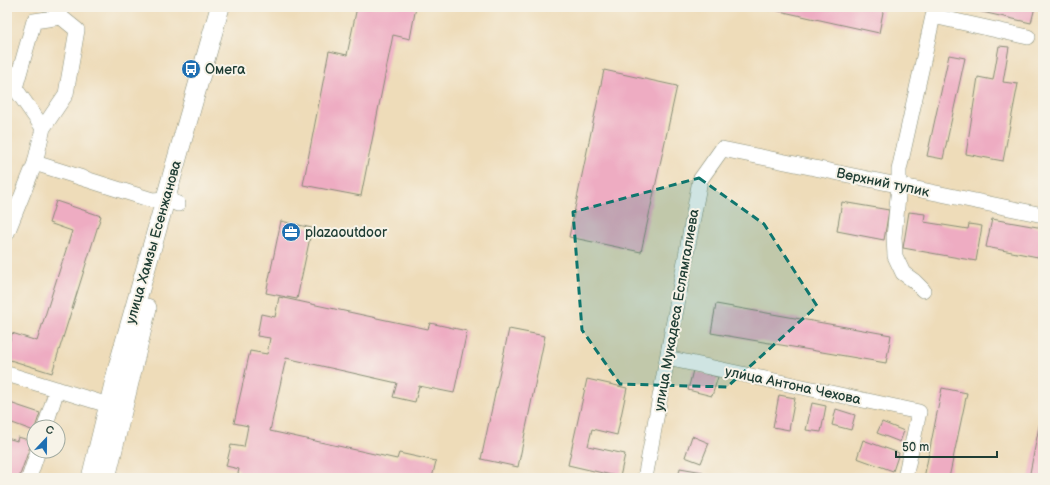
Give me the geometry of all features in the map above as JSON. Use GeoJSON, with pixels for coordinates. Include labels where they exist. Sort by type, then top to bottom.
{"type":"FeatureCollection","features":[{"type":"Feature","properties":{"kind":"main road","name":"улица Хамзы Есенжанова"},"geometry":{"type":"LineString","coordinates":[[172,201],[220,7]]}},
{"type":"Feature","properties":{"kind":"main road","name":"улица Хамзы Есенжанова"},"geometry":{"type":"LineString","coordinates":[[106,478],[116,408],[119,362],[234,7]]}},
{"type":"Feature","properties":{"kind":"main road","name":"улица Хамзы Есенжанова"},"geometry":{"type":"LineString","coordinates":[[91,478],[116,408]]}},
{"type":"Feature","properties":{"kind":"street"},"geometry":{"type":"LineString","coordinates":[[923,290],[903,273],[895,256],[894,237],[899,170],[934,12],[1028,37]]}},
{"type":"Feature","properties":{"kind":"street"},"geometry":{"type":"LineString","coordinates":[[7,233],[35,163],[43,128],[66,94],[77,30],[61,17],[34,20],[15,88],[43,128]]}},
{"type":"Feature","properties":{"kind":"street","name":"Верхний тупик"},"geometry":{"type":"LineString","coordinates":[[722,149],[1043,215]]}},
{"type":"Feature","properties":{"kind":"street","name":"улица Мукадеса Еслямгалиева"},"geometry":{"type":"LineString","coordinates":[[645,478],[700,180],[722,149]]}},
{"type":"Feature","properties":{"kind":"street"},"geometry":{"type":"LineString","coordinates":[[35,163],[152,200],[172,201]]}},
{"type":"Feature","properties":{"kind":"street","name":"улица Антона Чехова"},"geometry":{"type":"LineString","coordinates":[[666,358],[919,412],[905,478]]}},
{"type":"Feature","properties":{"kind":"street"},"geometry":{"type":"LineString","coordinates":[[7,374],[116,408]]}},
{"type":"Feature","properties":{"kind":"street"},"geometry":{"type":"LineString","coordinates":[[48,419],[57,389]]}},
{"type":"Feature","properties":{"kind":"street"},"geometry":{"type":"LineString","coordinates":[[29,478],[35,459]]}},
{"type":"Feature","properties":{"kind":"highlighted area"},"geometry":{"type":"Polygon","coordinates":[[[699,178],[764,224],[817,306],[727,387],[620,384],[582,330],[573,212],[699,178]]]}},
{"type":"Feature","properties":{"kind":"building"},"geometry":{"type":"Polygon","coordinates":[[[357,7],[416,7],[410,39],[393,35],[361,196],[303,185],[329,51],[347,55],[357,7]]]}},
{"type":"Feature","properties":{"kind":"building"},"geometry":{"type":"Polygon","coordinates":[[[761,7],[884,7],[879,33],[761,7]]]}},
{"type":"Feature","properties":{"kind":"building"},"geometry":{"type":"Polygon","coordinates":[[[960,7],[1035,7],[1031,23],[960,7]]]}},
{"type":"Feature","properties":{"kind":"building"},"geometry":{"type":"Polygon","coordinates":[[[999,46],[1009,47],[1003,82],[1018,84],[1003,161],[966,154],[978,77],[993,80],[999,46]]]}},
{"type":"Feature","properties":{"kind":"building"},"geometry":{"type":"Polygon","coordinates":[[[949,55],[965,58],[943,159],[927,156],[949,55]]]}},
{"type":"Feature","properties":{"kind":"building"},"geometry":{"type":"Polygon","coordinates":[[[604,70],[677,86],[641,252],[569,237],[604,70]]]}},
{"type":"Feature","properties":{"kind":"building"},"geometry":{"type":"Polygon","coordinates":[[[56,201],[101,216],[52,373],[7,359],[7,350],[12,333],[37,341],[72,231],[49,223],[56,201]]]}},
{"type":"Feature","properties":{"kind":"building"},"geometry":{"type":"Polygon","coordinates":[[[842,202],[889,210],[884,240],[837,231],[842,202]]]}},
{"type":"Feature","properties":{"kind":"building"},"geometry":{"type":"Polygon","coordinates":[[[909,212],[925,214],[924,222],[968,229],[969,224],[982,226],[976,261],[903,248],[909,212]]]}},
{"type":"Feature","properties":{"kind":"building"},"geometry":{"type":"Polygon","coordinates":[[[992,219],[1043,228],[1043,258],[986,247],[992,219]]]}},
{"type":"Feature","properties":{"kind":"building"},"geometry":{"type":"Polygon","coordinates":[[[281,221],[312,228],[297,299],[266,293],[281,221]]]}},
{"type":"Feature","properties":{"kind":"building"},"geometry":{"type":"Polygon","coordinates":[[[279,297],[428,329],[430,323],[467,331],[454,393],[419,386],[415,402],[393,397],[397,383],[286,358],[270,431],[397,459],[399,453],[436,461],[432,478],[237,478],[239,469],[226,466],[231,445],[244,447],[248,426],[234,423],[250,351],[267,354],[270,338],[257,336],[261,314],[275,317],[279,297]]]}},
{"type":"Feature","properties":{"kind":"building"},"geometry":{"type":"Polygon","coordinates":[[[716,304],[891,335],[886,363],[711,333],[716,304]]]}},
{"type":"Feature","properties":{"kind":"building"},"geometry":{"type":"Polygon","coordinates":[[[509,329],[545,336],[518,467],[481,459],[509,329]]]}},
{"type":"Feature","properties":{"kind":"building"},"geometry":{"type":"Polygon","coordinates":[[[693,370],[718,377],[712,396],[688,390],[693,370]]]}},
{"type":"Feature","properties":{"kind":"building"},"geometry":{"type":"Polygon","coordinates":[[[587,379],[627,388],[617,435],[592,429],[588,446],[625,454],[620,477],[568,465],[587,379]]]}},
{"type":"Feature","properties":{"kind":"building"},"geometry":{"type":"Polygon","coordinates":[[[942,388],[967,393],[949,478],[924,478],[942,388]]]}},
{"type":"Feature","properties":{"kind":"building"},"geometry":{"type":"Polygon","coordinates":[[[779,395],[795,398],[789,430],[773,427],[779,395]]]}},
{"type":"Feature","properties":{"kind":"building"},"geometry":{"type":"Polygon","coordinates":[[[7,402],[40,413],[38,419],[26,419],[26,428],[7,421],[7,402]]]}},
{"type":"Feature","properties":{"kind":"building"},"geometry":{"type":"Polygon","coordinates":[[[812,403],[826,406],[821,432],[806,430],[812,403]]]}},
{"type":"Feature","properties":{"kind":"building"},"geometry":{"type":"Polygon","coordinates":[[[836,409],[855,415],[851,430],[832,425],[836,409]]]}},
{"type":"Feature","properties":{"kind":"building"},"geometry":{"type":"Polygon","coordinates":[[[1042,411],[1043,478],[1029,478],[1042,411]]]}},
{"type":"Feature","properties":{"kind":"building"},"geometry":{"type":"Polygon","coordinates":[[[882,422],[904,431],[900,442],[877,433],[882,422]]]}},
{"type":"Feature","properties":{"kind":"building"},"geometry":{"type":"Polygon","coordinates":[[[692,436],[709,443],[701,463],[685,457],[692,436]]]}},
{"type":"Feature","properties":{"kind":"building"},"geometry":{"type":"Polygon","coordinates":[[[18,437],[26,439],[26,458],[19,478],[7,478],[7,438],[17,441],[18,437]]]}},
{"type":"Feature","properties":{"kind":"building"},"geometry":{"type":"Polygon","coordinates":[[[863,440],[899,453],[893,471],[857,458],[863,440]]]}},
{"type":"Feature","properties":{"kind":"building"},"geometry":{"type":"Polygon","coordinates":[[[680,468],[703,472],[702,478],[678,478],[680,468]]]}},
{"type":"Feature","properties":{"kind":"place","name":"Омега"},"geometry":{"type":"Point","coordinates":[191,69]}},
{"type":"Feature","properties":{"kind":"place","name":"plazaoutdoor"},"geometry":{"type":"Point","coordinates":[291,232]}}]}
